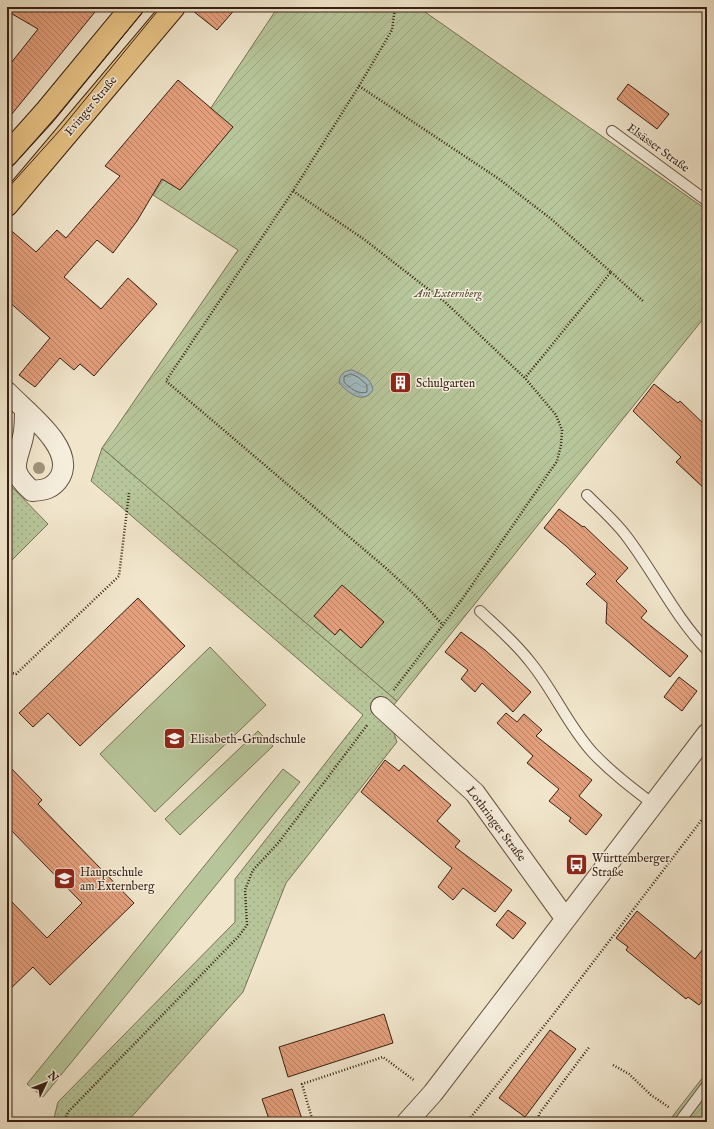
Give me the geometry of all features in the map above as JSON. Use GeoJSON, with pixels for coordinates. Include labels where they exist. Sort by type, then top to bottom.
{"type":"FeatureCollection","features":[{"type":"Feature","properties":{"kind":"main road"},"geometry":{"type":"LineString","coordinates":[[7,155],[47,110],[132,7]]}},
{"type":"Feature","properties":{"kind":"main road","name":"Evinger Straße"},"geometry":{"type":"LineString","coordinates":[[7,205],[174,7]]}},
{"type":"Feature","properties":{"kind":"street"},"geometry":{"type":"LineString","coordinates":[[7,392],[25,411]]}},
{"type":"Feature","properties":{"kind":"street","name":"Lothringer Straße"},"geometry":{"type":"LineString","coordinates":[[381,708],[475,793],[565,918]]}},
{"type":"Feature","properties":{"kind":"street"},"geometry":{"type":"LineString","coordinates":[[410,1121],[707,734]]}},
{"type":"Feature","properties":{"kind":"lane","name":"Elsässer Straße"},"geometry":{"type":"LineString","coordinates":[[612,131],[707,201]]}},
{"type":"Feature","properties":{"kind":"lane"},"geometry":{"type":"LineString","coordinates":[[587,494],[626,535],[677,613],[694,636],[707,650]]}},
{"type":"Feature","properties":{"kind":"lane"},"geometry":{"type":"LineString","coordinates":[[480,611],[531,662],[558,700],[571,723],[593,752],[627,785],[653,804]]}},
{"type":"Feature","properties":{"kind":"lane"},"geometry":{"type":"LineString","coordinates":[[681,1121],[707,1085]]}},
{"type":"Feature","properties":{"kind":"path"},"geometry":{"type":"LineString","coordinates":[[395,7],[392,30],[360,86],[293,191],[166,381],[386,569],[416,596],[443,625]]}},
{"type":"Feature","properties":{"kind":"path"},"geometry":{"type":"LineString","coordinates":[[360,86],[499,179],[550,218],[644,302]]}},
{"type":"Feature","properties":{"kind":"path"},"geometry":{"type":"LineString","coordinates":[[63,1122],[69,1110],[239,936],[247,925],[246,890],[254,870],[278,842],[443,625],[557,461],[562,445],[562,430],[556,415],[524,378],[441,298],[365,240],[293,191]]}},
{"type":"Feature","properties":{"kind":"path"},"geometry":{"type":"LineString","coordinates":[[524,378],[611,272]]}},
{"type":"Feature","properties":{"kind":"path"},"geometry":{"type":"LineString","coordinates":[[7,672],[16,674],[120,576],[129,494]]}},
{"type":"Feature","properties":{"kind":"path"},"geometry":{"type":"LineString","coordinates":[[467,1122],[543,1028],[707,814]]}},
{"type":"Feature","properties":{"kind":"path"},"geometry":{"type":"LineString","coordinates":[[538,1122],[539,1114],[590,1046]]}},
{"type":"Feature","properties":{"kind":"path"},"geometry":{"type":"LineString","coordinates":[[313,1122],[302,1084],[383,1058],[415,1081]]}},
{"type":"Feature","properties":{"kind":"path"},"geometry":{"type":"LineString","coordinates":[[613,1065],[629,1074],[651,1095],[668,1106],[681,1121]]}},
{"type":"Feature","properties":{"kind":"green space","name":"Am Externberg"},"geometry":{"type":"Polygon","coordinates":[[[278,7],[418,7],[707,210],[707,314],[397,701],[102,448],[238,250],[153,195],[278,7]]]}},
{"type":"Feature","properties":{"kind":"green space"},"geometry":{"type":"Polygon","coordinates":[[[102,448],[397,701],[387,713],[397,742],[286,883],[243,992],[127,1122],[53,1122],[58,1102],[235,922],[235,879],[363,715],[91,481],[102,448]]]}},
{"type":"Feature","properties":{"kind":"green space"},"geometry":{"type":"Polygon","coordinates":[[[7,482],[48,524],[7,565],[7,482]]]}},
{"type":"Feature","properties":{"kind":"green space"},"geometry":{"type":"Polygon","coordinates":[[[210,647],[266,705],[155,812],[100,754],[210,647]]]}},
{"type":"Feature","properties":{"kind":"green space"},"geometry":{"type":"Polygon","coordinates":[[[258,731],[273,746],[180,835],[165,819],[258,731]]]}},
{"type":"Feature","properties":{"kind":"green space"},"geometry":{"type":"Polygon","coordinates":[[[283,769],[300,782],[43,1097],[27,1084],[283,769]]]}},
{"type":"Feature","properties":{"kind":"green space"},"geometry":{"type":"Polygon","coordinates":[[[707,1072],[707,1122],[668,1122],[707,1072]]]}},
{"type":"Feature","properties":{"kind":"water"},"geometry":{"type":"Polygon","coordinates":[[[352,370],[368,379],[373,390],[369,395],[365,397],[356,396],[339,383],[342,374],[346,371],[352,370]]]}},
{"type":"Feature","properties":{"kind":"building"},"geometry":{"type":"Polygon","coordinates":[[[7,7],[99,7],[7,120],[7,68],[38,29],[7,11],[7,7]]]}},
{"type":"Feature","properties":{"kind":"building"},"geometry":{"type":"Polygon","coordinates":[[[188,7],[237,7],[217,30],[188,7]]]}},
{"type":"Feature","properties":{"kind":"building"},"geometry":{"type":"Polygon","coordinates":[[[178,80],[233,127],[180,190],[162,179],[137,221],[113,253],[97,240],[64,277],[101,309],[128,278],[157,304],[94,376],[80,364],[74,370],[60,358],[35,387],[19,375],[50,338],[7,300],[7,227],[36,252],[57,230],[66,238],[120,176],[105,166],[178,80]]]}},
{"type":"Feature","properties":{"kind":"building"},"geometry":{"type":"Polygon","coordinates":[[[628,84],[669,114],[657,129],[617,99],[628,84]]]}},
{"type":"Feature","properties":{"kind":"building"},"geometry":{"type":"Polygon","coordinates":[[[654,384],[678,403],[680,401],[707,427],[707,491],[676,462],[681,457],[633,411],[654,384]]]}},
{"type":"Feature","properties":{"kind":"building"},"geometry":{"type":"Polygon","coordinates":[[[559,509],[583,527],[584,526],[628,568],[616,581],[647,611],[641,618],[688,656],[670,677],[606,623],[607,603],[586,584],[596,574],[544,528],[559,509]]]}},
{"type":"Feature","properties":{"kind":"building"},"geometry":{"type":"Polygon","coordinates":[[[342,585],[384,622],[361,648],[340,629],[335,635],[314,616],[342,585]]]}},
{"type":"Feature","properties":{"kind":"building"},"geometry":{"type":"Polygon","coordinates":[[[138,598],[185,646],[80,746],[48,713],[33,727],[19,713],[138,598]]]}},
{"type":"Feature","properties":{"kind":"building"},"geometry":{"type":"Polygon","coordinates":[[[461,632],[485,650],[531,692],[513,712],[482,683],[475,692],[461,679],[468,670],[445,652],[461,632]]]}},
{"type":"Feature","properties":{"kind":"building"},"geometry":{"type":"Polygon","coordinates":[[[679,677],[697,691],[682,711],[664,697],[679,677]]]}},
{"type":"Feature","properties":{"kind":"building"},"geometry":{"type":"Polygon","coordinates":[[[506,713],[517,722],[524,714],[542,730],[536,736],[592,780],[579,796],[602,815],[586,835],[569,821],[571,818],[549,801],[559,789],[527,763],[533,756],[497,723],[506,713]]]}},
{"type":"Feature","properties":{"kind":"building"},"geometry":{"type":"Polygon","coordinates":[[[385,760],[399,771],[404,765],[451,805],[437,821],[460,841],[455,847],[512,890],[495,912],[463,888],[453,900],[438,887],[452,868],[361,792],[385,760]]]}},
{"type":"Feature","properties":{"kind":"building","name":"Hauptschule am Externberg"},"geometry":{"type":"Polygon","coordinates":[[[7,764],[42,800],[38,804],[134,903],[50,985],[33,967],[7,992],[7,897],[47,938],[82,903],[7,826],[7,764]]]}},
{"type":"Feature","properties":{"kind":"building"},"geometry":{"type":"Polygon","coordinates":[[[508,910],[526,923],[513,939],[496,925],[508,910]]]}},
{"type":"Feature","properties":{"kind":"building"},"geometry":{"type":"Polygon","coordinates":[[[637,911],[695,959],[707,944],[707,995],[699,1005],[688,997],[686,999],[626,950],[628,947],[616,938],[637,911]]]}},
{"type":"Feature","properties":{"kind":"building"},"geometry":{"type":"Polygon","coordinates":[[[384,1014],[393,1043],[288,1077],[279,1047],[384,1014]]]}},
{"type":"Feature","properties":{"kind":"building"},"geometry":{"type":"Polygon","coordinates":[[[550,1030],[576,1049],[525,1117],[499,1098],[550,1030]]]}},
{"type":"Feature","properties":{"kind":"building"},"geometry":{"type":"Polygon","coordinates":[[[292,1089],[303,1122],[270,1122],[262,1099],[292,1089]]]}},
{"type":"Feature","properties":{"kind":"tram line"},"geometry":{"type":"LineString","coordinates":[[7,172],[52,123],[147,7]]}},
{"type":"Feature","properties":{"kind":"tram line"},"geometry":{"type":"LineString","coordinates":[[7,189],[61,129],[161,7]]}},
{"type":"Feature","properties":{"kind":"place","name":"Schulgarten"},"geometry":{"type":"Point","coordinates":[401,383]}},
{"type":"Feature","properties":{"kind":"place","name":"Elisabeth-Grundschule"},"geometry":{"type":"Point","coordinates":[175,739]}},
{"type":"Feature","properties":{"kind":"place","name":"Württemberger Straße"},"geometry":{"type":"Point","coordinates":[577,865]}},
{"type":"Feature","properties":{"kind":"place","name":"Hauptschule am Externberg"},"geometry":{"type":"Point","coordinates":[64,879]}}]}
